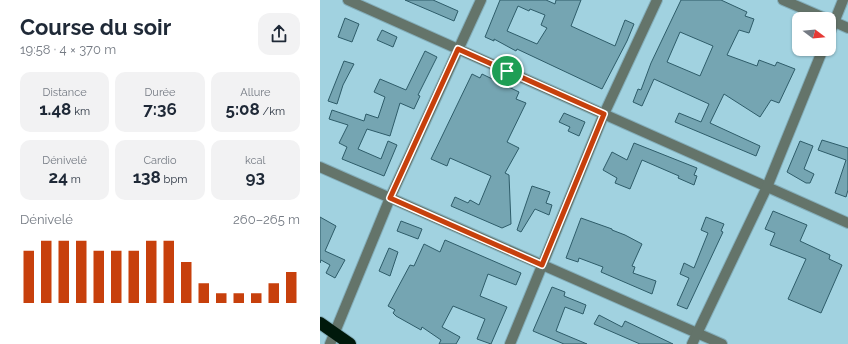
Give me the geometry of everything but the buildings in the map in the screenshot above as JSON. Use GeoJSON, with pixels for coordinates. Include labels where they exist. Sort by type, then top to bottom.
{"type":"FeatureCollection","features":[{"type":"Feature","properties":{"kind":"highway"},"geometry":{"type":"LineString","coordinates":[[320,323],[332,339],[350,344]]}},
{"type":"Feature","properties":{"kind":"street"},"geometry":{"type":"LineString","coordinates":[[348,0],[848,223]]}},
{"type":"Feature","properties":{"kind":"street"},"geometry":{"type":"LineString","coordinates":[[332,339],[390,198],[481,0]]}},
{"type":"Feature","properties":{"kind":"street"},"geometry":{"type":"LineString","coordinates":[[510,344],[604,114],[657,0]]}},
{"type":"Feature","properties":{"kind":"street"},"geometry":{"type":"LineString","coordinates":[[783,0],[811,12]]}},
{"type":"Feature","properties":{"kind":"street"},"geometry":{"type":"LineString","coordinates":[[835,12],[843,0]]}},
{"type":"Feature","properties":{"kind":"street"},"geometry":{"type":"LineString","coordinates":[[836,23],[848,28]]}},
{"type":"Feature","properties":{"kind":"street"},"geometry":{"type":"LineString","coordinates":[[692,344],[767,187],[820,56]]}},
{"type":"Feature","properties":{"kind":"street"},"geometry":{"type":"LineString","coordinates":[[320,167],[722,344]]}},
{"type":"Feature","properties":{"kind":"route"},"geometry":{"type":"LineString","coordinates":[[458,49],[507,71],[604,114],[542,265],[390,198],[458,49]]}}]}
